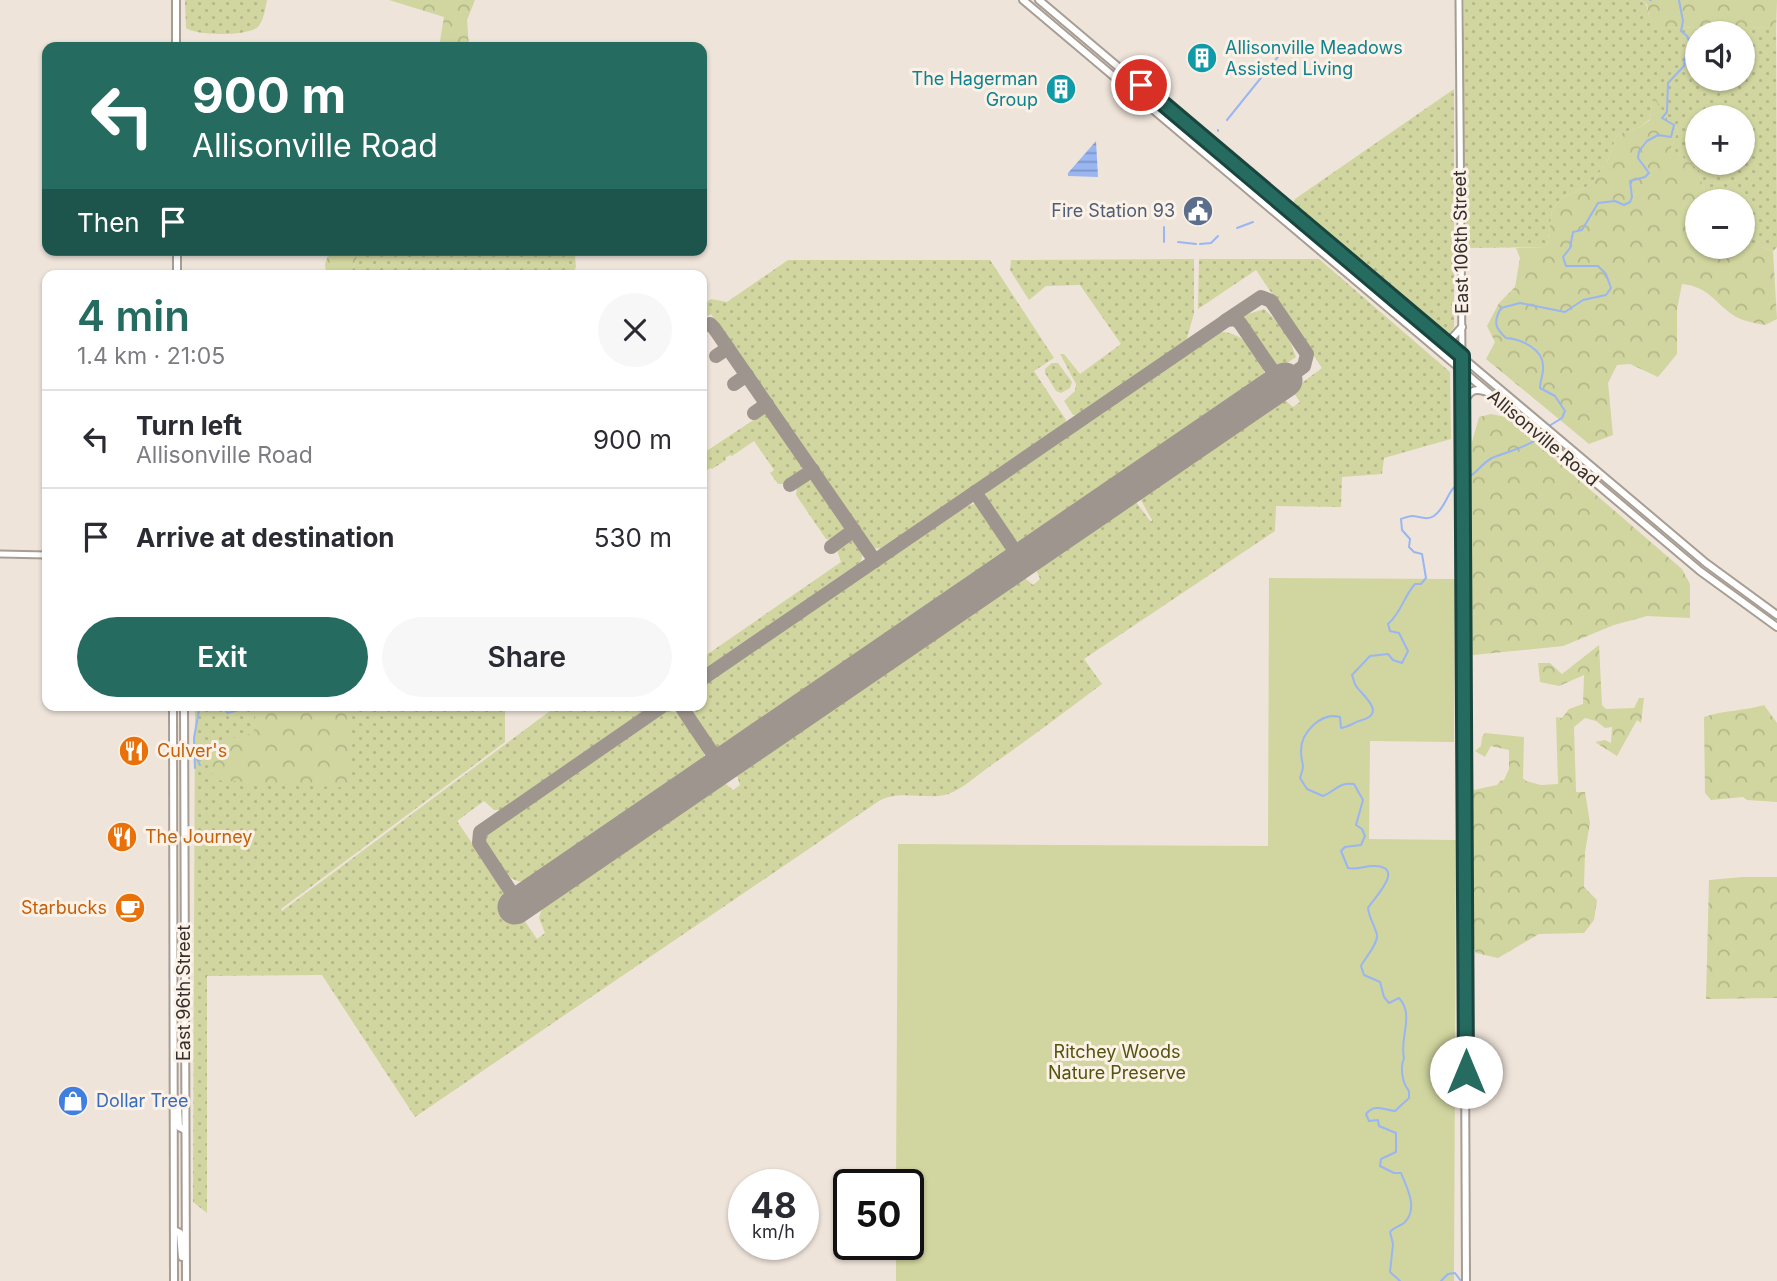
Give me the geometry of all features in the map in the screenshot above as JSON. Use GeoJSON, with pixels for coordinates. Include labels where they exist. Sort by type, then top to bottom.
{"type":"FeatureCollection","features":[{"type":"Feature","properties":{"kind":"main road"},"geometry":{"type":"LineString","coordinates":[[176,0],[176,42]]}},
{"type":"Feature","properties":{"kind":"main road","name":"Allisonville Road"},"geometry":{"type":"LineString","coordinates":[[1023,0],[1700,571],[1777,627]]}},
{"type":"Feature","properties":{"kind":"main road","name":"Allisonville Road"},"geometry":{"type":"LineString","coordinates":[[1039,0],[1706,563],[1777,615]]}},
{"type":"Feature","properties":{"kind":"main road"},"geometry":{"type":"LineString","coordinates":[[1441,338],[1452,338],[1462,327]]}},
{"type":"Feature","properties":{"kind":"main road","name":"East 106th Street"},"geometry":{"type":"LineString","coordinates":[[1462,356],[1466,1281]]}},
{"type":"Feature","properties":{"kind":"main road"},"geometry":{"type":"LineString","coordinates":[[1461,408],[1468,393],[1474,389],[1489,392]]}},
{"type":"Feature","properties":{"kind":"main road","name":"East 96th Street"},"geometry":{"type":"LineString","coordinates":[[173,711],[174,1281]]}},
{"type":"Feature","properties":{"kind":"main road","name":"East 96th Street"},"geometry":{"type":"LineString","coordinates":[[184,711],[186,1281]]}},
{"type":"Feature","properties":{"kind":"main road"},"geometry":{"type":"LineString","coordinates":[[174,1068],[179,1127],[185,1130]]}},
{"type":"Feature","properties":{"kind":"main road"},"geometry":{"type":"LineString","coordinates":[[174,1230],[180,1233],[186,1265]]}},
{"type":"Feature","properties":{"kind":"street","name":"East 106th Street"},"geometry":{"type":"LineString","coordinates":[[1459,0],[1462,356]]}},
{"type":"Feature","properties":{"kind":"street"},"geometry":{"type":"LineString","coordinates":[[0,554],[42,555]]}},
{"type":"Feature","properties":{"kind":"green space"},"geometry":{"type":"Polygon","coordinates":[[[185,0],[267,0],[258,27],[244,32],[222,34],[186,28],[185,0]]]}},
{"type":"Feature","properties":{"kind":"green space"},"geometry":{"type":"Polygon","coordinates":[[[389,0],[475,0],[467,20],[469,42],[440,42],[444,17],[389,0]]]}},
{"type":"Feature","properties":{"kind":"green space"},"geometry":{"type":"Polygon","coordinates":[[[1464,0],[1640,0],[1646,4],[1652,28],[1685,28],[1685,91],[1755,91],[1755,27],[1776,27],[1777,247],[1773,251],[1755,247],[1755,189],[1704,189],[1699,175],[1755,175],[1755,105],[1685,105],[1685,159],[1671,148],[1678,130],[1653,96],[1650,119],[1640,127],[1617,135],[1607,162],[1590,185],[1562,198],[1552,211],[1547,247],[1464,248],[1464,0]]]}},
{"type":"Feature","properties":{"kind":"green space"},"geometry":{"type":"Polygon","coordinates":[[[1640,0],[1777,0],[1776,27],[1755,27],[1755,21],[1685,21],[1685,28],[1651,28],[1647,4],[1640,0]]]}},
{"type":"Feature","properties":{"kind":"green space"},"geometry":{"type":"Polygon","coordinates":[[[1454,89],[1454,327],[1450,333],[1442,331],[1293,204],[1295,199],[1454,89]]]}},
{"type":"Feature","properties":{"kind":"green space"},"geometry":{"type":"Polygon","coordinates":[[[1653,94],[1666,117],[1678,130],[1671,148],[1685,159],[1685,175],[1699,175],[1704,189],[1685,189],[1685,259],[1755,259],[1755,247],[1773,251],[1777,319],[1765,325],[1748,322],[1726,310],[1705,291],[1682,284],[1677,309],[1677,354],[1658,377],[1630,364],[1617,365],[1608,383],[1613,435],[1589,444],[1486,359],[1495,342],[1487,326],[1499,303],[1515,287],[1520,258],[1516,248],[1547,247],[1552,211],[1562,198],[1590,185],[1607,162],[1617,135],[1640,127],[1650,120],[1653,94]]]}},
{"type":"Feature","properties":{"kind":"green space"},"geometry":{"type":"Polygon","coordinates":[[[328,256],[358,256],[352,270],[326,270],[328,256]]]}},
{"type":"Feature","properties":{"kind":"green space"},"geometry":{"type":"Polygon","coordinates":[[[358,256],[575,256],[576,267],[574,270],[352,270],[358,256]]]}},
{"type":"Feature","properties":{"kind":"green space"},"geometry":{"type":"Polygon","coordinates":[[[1194,259],[1194,313],[1186,342],[1080,415],[1073,415],[1064,401],[1075,391],[1076,384],[1060,354],[1064,354],[1080,374],[1121,344],[1080,285],[1046,286],[1029,300],[1010,270],[1011,260],[1194,259]]]}},
{"type":"Feature","properties":{"kind":"green space"},"geometry":{"type":"Polygon","coordinates":[[[1199,259],[1319,259],[1450,372],[1451,439],[1384,458],[1382,474],[1342,477],[1341,507],[1276,506],[1275,531],[1084,659],[1102,684],[968,782],[944,795],[897,796],[879,801],[415,1117],[322,975],[207,976],[207,1213],[193,1202],[195,711],[505,711],[505,742],[281,909],[282,911],[550,711],[646,711],[503,810],[494,810],[484,801],[457,821],[537,939],[545,933],[539,918],[544,902],[717,783],[726,784],[733,790],[740,785],[737,776],[739,768],[1016,579],[1025,578],[1033,585],[1040,579],[1037,572],[1040,562],[1133,498],[1151,522],[1138,495],[1276,400],[1286,401],[1293,407],[1300,402],[1292,390],[1322,368],[1256,270],[1198,309],[1199,259]]]}},
{"type":"Feature","properties":{"kind":"green space"},"geometry":{"type":"Polygon","coordinates":[[[788,260],[990,260],[1054,358],[1034,371],[1066,420],[1065,424],[884,549],[873,548],[711,314],[707,316],[707,302],[711,299],[727,302],[788,260]]]}},
{"type":"Feature","properties":{"kind":"green space"},"geometry":{"type":"Polygon","coordinates":[[[1264,309],[1283,330],[1296,357],[1278,369],[1242,316],[1264,309]]]}},
{"type":"Feature","properties":{"kind":"green space"},"geometry":{"type":"Polygon","coordinates":[[[1222,332],[1239,337],[1254,349],[1263,365],[1262,381],[1027,541],[1012,539],[987,501],[986,494],[991,487],[1213,335],[1222,332]]]}},
{"type":"Feature","properties":{"kind":"green space"},"geometry":{"type":"Polygon","coordinates":[[[1052,363],[1058,363],[1072,382],[1070,388],[1061,393],[1056,391],[1045,373],[1045,369],[1052,363]]]}},
{"type":"Feature","properties":{"kind":"green space"},"geometry":{"type":"Polygon","coordinates":[[[764,413],[768,414],[803,465],[801,472],[783,484],[778,484],[770,473],[774,470],[754,441],[707,470],[707,451],[764,413]]]}},
{"type":"Feature","properties":{"kind":"green space"},"geometry":{"type":"Polygon","coordinates":[[[1491,414],[1506,417],[1682,569],[1690,584],[1690,618],[1647,616],[1614,625],[1563,646],[1473,655],[1467,648],[1472,442],[1479,417],[1491,414]]]}},
{"type":"Feature","properties":{"kind":"green space"},"geometry":{"type":"Polygon","coordinates":[[[807,480],[814,481],[844,526],[844,532],[834,540],[826,539],[796,495],[797,487],[807,480]]]}},
{"type":"Feature","properties":{"kind":"green space"},"geometry":{"type":"Polygon","coordinates":[[[974,504],[979,507],[1005,546],[1002,559],[724,748],[716,749],[690,711],[707,711],[707,682],[965,506],[974,504]]]}},
{"type":"Feature","properties":{"kind":"green space"},"geometry":{"type":"Polygon","coordinates":[[[852,540],[863,553],[860,565],[707,671],[707,655],[841,562],[837,550],[852,540]]]}},
{"type":"Feature","properties":{"kind":"green space","name":"Ritchey Woods Nature Preserve"},"geometry":{"type":"Polygon","coordinates":[[[1269,578],[1455,579],[1454,742],[1370,741],[1369,839],[1456,840],[1454,1281],[896,1281],[896,1260],[924,1260],[924,1169],[896,1169],[898,844],[1268,846],[1269,578]]]}},
{"type":"Feature","properties":{"kind":"green space"},"geometry":{"type":"Polygon","coordinates":[[[1599,645],[1602,705],[1606,709],[1634,708],[1639,698],[1644,698],[1641,723],[1637,720],[1617,756],[1595,742],[1605,740],[1611,743],[1612,727],[1605,728],[1596,721],[1585,718],[1574,727],[1576,792],[1585,792],[1590,823],[1585,852],[1584,887],[1597,900],[1594,920],[1584,933],[1539,934],[1498,958],[1476,953],[1473,947],[1469,791],[1497,785],[1504,780],[1509,769],[1509,750],[1491,746],[1485,757],[1475,751],[1481,746],[1485,733],[1524,737],[1523,778],[1541,785],[1558,784],[1556,717],[1562,718],[1569,709],[1583,704],[1584,675],[1559,686],[1540,682],[1538,663],[1550,663],[1562,674],[1599,645]]]}},
{"type":"Feature","properties":{"kind":"green space"},"geometry":{"type":"Polygon","coordinates":[[[1764,705],[1777,723],[1777,802],[1747,800],[1743,797],[1711,800],[1705,793],[1704,717],[1764,705]]]}},
{"type":"Feature","properties":{"kind":"green space"},"geometry":{"type":"Polygon","coordinates":[[[256,711],[351,711],[352,788],[213,780],[211,759],[228,739],[254,733],[256,711]]]}},
{"type":"Feature","properties":{"kind":"green space"},"geometry":{"type":"Polygon","coordinates":[[[664,711],[679,713],[701,743],[703,763],[532,880],[516,880],[504,872],[485,845],[488,832],[664,711]]]}},
{"type":"Feature","properties":{"kind":"green space"},"geometry":{"type":"Polygon","coordinates":[[[1777,877],[1777,998],[1706,999],[1709,880],[1777,877]]]}},
{"type":"Feature","properties":{"kind":"water"},"geometry":{"type":"Polygon","coordinates":[[[1096,141],[1098,177],[1068,176],[1068,173],[1096,141]]]}},
{"type":"Feature","properties":{"kind":"waterway"},"geometry":{"type":"LineString","coordinates":[[1549,426],[1562,418],[1565,411],[1555,396],[1540,388],[1542,360],[1530,346],[1506,338],[1497,328],[1497,317],[1501,308],[1520,303],[1565,312],[1583,300],[1606,295],[1611,288],[1606,274],[1598,266],[1566,266],[1563,257],[1570,248],[1573,232],[1582,230],[1598,203],[1615,201],[1624,205],[1630,202],[1630,181],[1645,177],[1649,173],[1638,158],[1639,151],[1647,141],[1658,135],[1671,137],[1674,125],[1662,118],[1667,112],[1668,83],[1684,66],[1691,45],[1681,31],[1683,21],[1679,0]]}},
{"type":"Feature","properties":{"kind":"waterway"},"geometry":{"type":"LineString","coordinates":[[1227,120],[1281,53]]}},
{"type":"Feature","properties":{"kind":"waterway"},"geometry":{"type":"LineString","coordinates":[[1237,228],[1253,222]]}},
{"type":"Feature","properties":{"kind":"waterway"},"geometry":{"type":"LineString","coordinates":[[1164,227],[1164,242]]}},
{"type":"Feature","properties":{"kind":"waterway"},"geometry":{"type":"LineString","coordinates":[[1200,244],[1211,243],[1218,236]]}},
{"type":"Feature","properties":{"kind":"waterway"},"geometry":{"type":"LineString","coordinates":[[1178,242],[1196,244]]}},
{"type":"Feature","properties":{"kind":"waterway"},"geometry":{"type":"LineString","coordinates":[[1466,479],[1492,458],[1523,447],[1538,438]]}},
{"type":"Feature","properties":{"kind":"waterway"},"geometry":{"type":"LineString","coordinates":[[1400,1281],[1390,1272],[1393,1244],[1390,1232],[1404,1223],[1411,1211],[1409,1192],[1401,1173],[1394,1173],[1380,1166],[1381,1159],[1396,1152],[1396,1133],[1379,1126],[1378,1120],[1369,1121],[1366,1114],[1376,1108],[1395,1111],[1409,1098],[1402,1070],[1406,1012],[1399,998],[1389,1003],[1384,997],[1380,982],[1364,975],[1361,966],[1377,939],[1368,908],[1385,884],[1388,872],[1376,866],[1348,868],[1341,851],[1345,847],[1361,845],[1365,836],[1362,829],[1356,825],[1363,800],[1354,784],[1341,786],[1323,796],[1307,789],[1300,778],[1303,766],[1301,751],[1304,737],[1319,721],[1333,716],[1340,717],[1341,728],[1369,717],[1372,713],[1371,704],[1356,686],[1352,675],[1370,656],[1388,654],[1393,660],[1402,663],[1408,651],[1399,633],[1390,631],[1388,624],[1415,584],[1421,584],[1426,578],[1422,554],[1409,547],[1410,539],[1402,530],[1401,519],[1434,516],[1461,482]]}},
{"type":"Feature","properties":{"kind":"waterway"},"geometry":{"type":"LineString","coordinates":[[195,768],[194,738],[199,711]]}},
{"type":"Feature","properties":{"kind":"waterway"},"geometry":{"type":"LineString","coordinates":[[226,711],[235,711]]}},
{"type":"Feature","properties":{"kind":"waterway"},"geometry":{"type":"LineString","coordinates":[[196,757],[200,765]]}},
{"type":"Feature","properties":{"kind":"waterway"},"geometry":{"type":"LineString","coordinates":[[1441,1281],[1448,1274],[1455,1273],[1461,1281]]}},
{"type":"Feature","properties":{"kind":"taxiway"},"geometry":{"type":"LineString","coordinates":[[1225,321],[1261,297],[1271,301],[1307,354],[1304,366],[1285,380]]}},
{"type":"Feature","properties":{"kind":"taxiway"},"geometry":{"type":"LineString","coordinates":[[707,676],[1227,320],[1235,319],[1240,323],[1281,383]]}},
{"type":"Feature","properties":{"kind":"taxiway"},"geometry":{"type":"LineString","coordinates":[[707,325],[714,328],[875,561]]}},
{"type":"Feature","properties":{"kind":"taxiway"},"geometry":{"type":"LineString","coordinates":[[716,356],[728,348]]}},
{"type":"Feature","properties":{"kind":"taxiway"},"geometry":{"type":"LineString","coordinates":[[734,384],[747,375]]}},
{"type":"Feature","properties":{"kind":"taxiway"},"geometry":{"type":"LineString","coordinates":[[754,413],[767,404]]}},
{"type":"Feature","properties":{"kind":"taxiway"},"geometry":{"type":"LineString","coordinates":[[790,485],[813,470]]}},
{"type":"Feature","properties":{"kind":"taxiway"},"geometry":{"type":"LineString","coordinates":[[975,492],[1021,560]]}},
{"type":"Feature","properties":{"kind":"taxiway"},"geometry":{"type":"LineString","coordinates":[[831,547],[854,530]]}},
{"type":"Feature","properties":{"kind":"taxiway"},"geometry":{"type":"LineString","coordinates":[[519,904],[479,843],[480,832],[655,711]]}},
{"type":"Feature","properties":{"kind":"taxiway"},"geometry":{"type":"LineString","coordinates":[[684,711],[721,766]]}},
{"type":"Feature","properties":{"kind":"runway"},"geometry":{"type":"LineString","coordinates":[[515,907],[1285,380]]}},
{"type":"Feature","properties":{"kind":"place","name":"Allisonville Meadows Assisted Living"},"geometry":{"type":"Point","coordinates":[1202,58]}},
{"type":"Feature","properties":{"kind":"place","name":"The Hagerman Group"},"geometry":{"type":"Point","coordinates":[1061,89]}},
{"type":"Feature","properties":{"kind":"place","name":"Fire Station 93"},"geometry":{"type":"Point","coordinates":[1198,211]}},
{"type":"Feature","properties":{"kind":"place","name":"Culver's"},"geometry":{"type":"Point","coordinates":[134,751]}},
{"type":"Feature","properties":{"kind":"place","name":"The Journey"},"geometry":{"type":"Point","coordinates":[122,837]}},
{"type":"Feature","properties":{"kind":"place","name":"Starbucks"},"geometry":{"type":"Point","coordinates":[130,908]}},
{"type":"Feature","properties":{"kind":"place","name":"Dollar Tree"},"geometry":{"type":"Point","coordinates":[73,1101]}},
{"type":"Feature","properties":{"kind":"route"},"geometry":{"type":"LineString","coordinates":[[1141,85],[1462,356],[1466,1072]]}}]}
